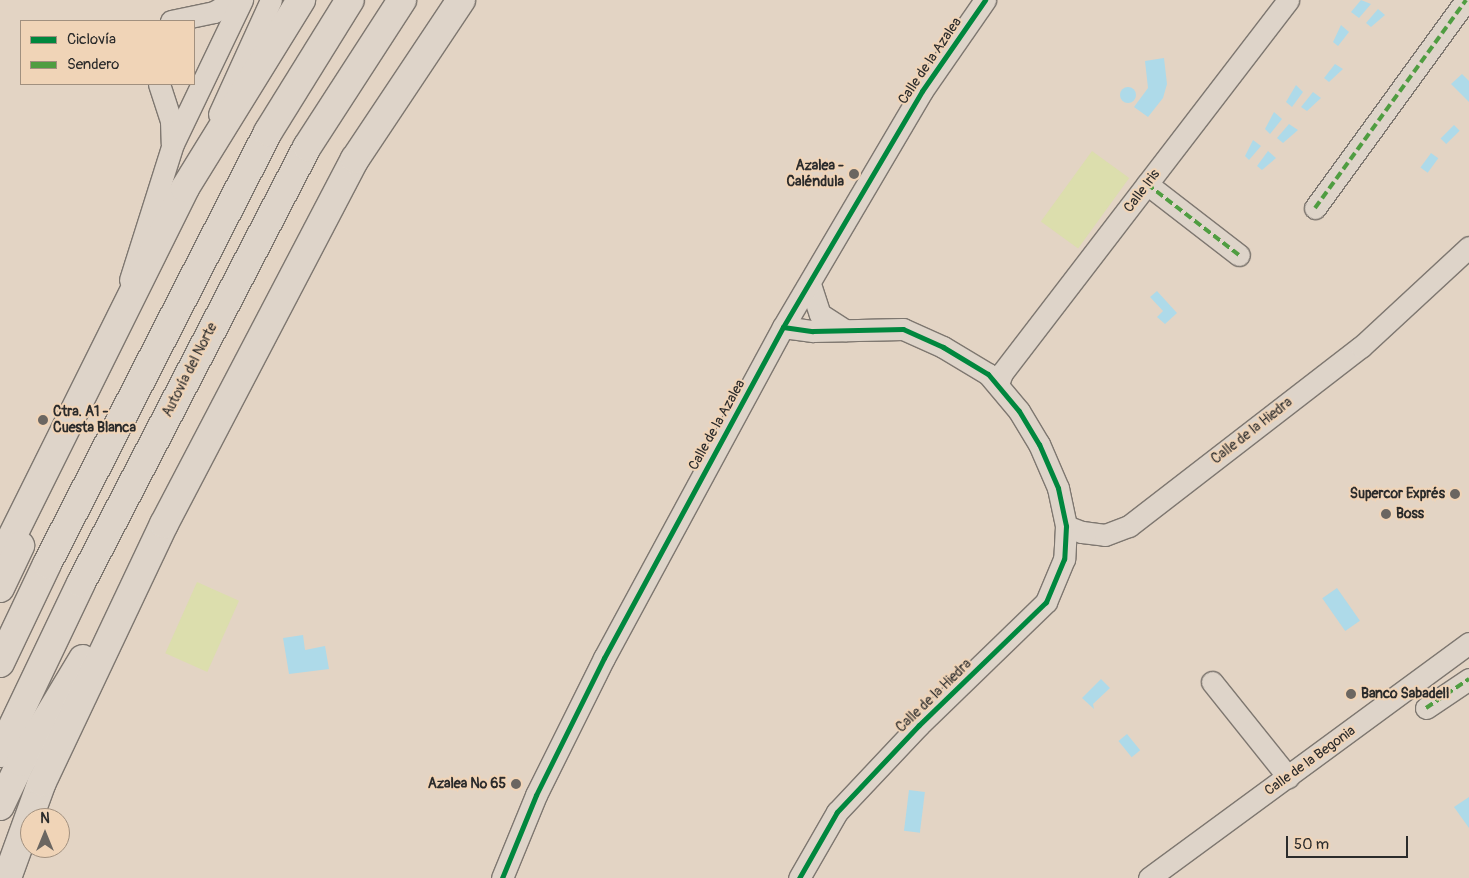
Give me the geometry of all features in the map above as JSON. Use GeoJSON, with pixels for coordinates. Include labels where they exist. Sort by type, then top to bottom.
{"type":"FeatureCollection","features":[{"type":"Feature","properties":{"kind":"highway"},"geometry":{"type":"LineString","coordinates":[[0,561],[185,188],[301,0]]}},
{"type":"Feature","properties":{"kind":"highway"},"geometry":{"type":"LineString","coordinates":[[0,663],[46,564],[268,132],[350,0]]}},
{"type":"Feature","properties":{"kind":"highway","name":"Autovía del Norte"},"geometry":{"type":"LineString","coordinates":[[0,753],[86,575],[307,147],[402,0]]}},
{"type":"Feature","properties":{"kind":"highway"},"geometry":{"type":"LineString","coordinates":[[7,878],[42,782],[164,524],[355,159],[461,0]]}},
{"type":"Feature","properties":{"kind":"highway"},"geometry":{"type":"LineString","coordinates":[[0,588],[151,273],[154,252]]}},
{"type":"Feature","properties":{"kind":"highway"},"geometry":{"type":"LineString","coordinates":[[0,806],[21,762],[164,524]]}},
{"type":"Feature","properties":{"kind":"street"},"geometry":{"type":"LineString","coordinates":[[176,20],[214,12],[234,0]]}},
{"type":"Feature","properties":{"kind":"street"},"geometry":{"type":"LineString","coordinates":[[116,328],[144,229],[172,144],[242,0]]}},
{"type":"Feature","properties":{"kind":"street"},"geometry":{"type":"LineString","coordinates":[[185,188],[271,0]]}},
{"type":"Feature","properties":{"kind":"street","name":"Calle de la Azalea"},"geometry":{"type":"LineString","coordinates":[[502,878],[536,796],[604,658],[783,327],[922,91],[985,0]]}},
{"type":"Feature","properties":{"kind":"street","name":"Calle Iris"},"geometry":{"type":"LineString","coordinates":[[998,384],[1002,374],[1288,0]]}},
{"type":"Feature","properties":{"kind":"street"},"geometry":{"type":"LineString","coordinates":[[1315,208],[1466,0]]}},
{"type":"Feature","properties":{"kind":"street"},"geometry":{"type":"LineString","coordinates":[[159,85],[171,121],[172,144]]}},
{"type":"Feature","properties":{"kind":"street"},"geometry":{"type":"LineString","coordinates":[[1147,184],[1239,255]]}},
{"type":"Feature","properties":{"kind":"street","name":"Calle de la Hiedra"},"geometry":{"type":"LineString","coordinates":[[799,878],[837,812],[912,732],[1046,602],[1055,588],[1064,558],[1066,526],[1082,532],[1105,535],[1130,526],[1361,347],[1469,247]]}},
{"type":"Feature","properties":{"kind":"street"},"geometry":{"type":"LineString","coordinates":[[810,284],[820,314],[845,330]]}},
{"type":"Feature","properties":{"kind":"street"},"geometry":{"type":"LineString","coordinates":[[783,327],[805,331],[904,329],[969,361],[998,384],[1039,444],[1058,488],[1066,526]]}},
{"type":"Feature","properties":{"kind":"street","name":"Calle de la Begonia"},"geometry":{"type":"LineString","coordinates":[[1149,878],[1288,778],[1469,643]]}},
{"type":"Feature","properties":{"kind":"street"},"geometry":{"type":"LineString","coordinates":[[1426,708],[1469,679]]}},
{"type":"Feature","properties":{"kind":"street"},"geometry":{"type":"LineString","coordinates":[[1212,682],[1288,778]]}},
{"type":"Feature","properties":{"kind":"green space"},"geometry":{"type":"Polygon","coordinates":[[[1092,151],[1129,178],[1078,248],[1041,221],[1092,151]]]}},
{"type":"Feature","properties":{"kind":"green space"},"geometry":{"type":"Polygon","coordinates":[[[197,582],[239,601],[207,672],[165,653],[197,582]]]}},
{"type":"Feature","properties":{"kind":"water"},"geometry":{"type":"Polygon","coordinates":[[[1361,0],[1371,4],[1359,18],[1351,12],[1361,0]]]}},
{"type":"Feature","properties":{"kind":"water"},"geometry":{"type":"Polygon","coordinates":[[[1378,9],[1385,15],[1371,27],[1366,23],[1378,9]]]}},
{"type":"Feature","properties":{"kind":"water"},"geometry":{"type":"Polygon","coordinates":[[[1341,25],[1349,32],[1338,46],[1333,42],[1341,25]]]}},
{"type":"Feature","properties":{"kind":"water"},"geometry":{"type":"Polygon","coordinates":[[[1164,58],[1167,84],[1163,98],[1148,117],[1134,107],[1148,88],[1145,61],[1164,58]]]}},
{"type":"Feature","properties":{"kind":"water"},"geometry":{"type":"Polygon","coordinates":[[[1335,64],[1343,69],[1329,82],[1324,78],[1335,64]]]}},
{"type":"Feature","properties":{"kind":"water"},"geometry":{"type":"Polygon","coordinates":[[[1462,74],[1469,81],[1469,102],[1451,84],[1462,74]]]}},
{"type":"Feature","properties":{"kind":"water"},"geometry":{"type":"Polygon","coordinates":[[[1296,85],[1303,92],[1292,107],[1286,102],[1296,85]]]}},
{"type":"Feature","properties":{"kind":"water"},"geometry":{"type":"Polygon","coordinates":[[[1128,87],[1136,95],[1128,103],[1120,95],[1128,87]]]}},
{"type":"Feature","properties":{"kind":"water"},"geometry":{"type":"Polygon","coordinates":[[[1313,92],[1321,98],[1307,111],[1301,107],[1313,92]]]}},
{"type":"Feature","properties":{"kind":"water"},"geometry":{"type":"Polygon","coordinates":[[[1274,112],[1282,119],[1270,134],[1265,129],[1274,112]]]}},
{"type":"Feature","properties":{"kind":"water"},"geometry":{"type":"Polygon","coordinates":[[[1289,124],[1298,130],[1283,143],[1277,138],[1289,124]]]}},
{"type":"Feature","properties":{"kind":"water"},"geometry":{"type":"Polygon","coordinates":[[[1454,125],[1460,131],[1446,144],[1441,138],[1454,125]]]}},
{"type":"Feature","properties":{"kind":"water"},"geometry":{"type":"Polygon","coordinates":[[[1253,140],[1261,146],[1249,160],[1245,156],[1253,140]]]}},
{"type":"Feature","properties":{"kind":"water"},"geometry":{"type":"Polygon","coordinates":[[[1268,151],[1276,158],[1262,170],[1257,166],[1268,151]]]}},
{"type":"Feature","properties":{"kind":"water"},"geometry":{"type":"Polygon","coordinates":[[[1431,153],[1438,158],[1428,173],[1420,168],[1431,153]]]}},
{"type":"Feature","properties":{"kind":"water"},"geometry":{"type":"Polygon","coordinates":[[[1157,291],[1177,313],[1165,324],[1157,317],[1163,311],[1150,297],[1157,291]]]}},
{"type":"Feature","properties":{"kind":"water"},"geometry":{"type":"Polygon","coordinates":[[[1337,588],[1360,621],[1345,631],[1322,598],[1337,588]]]}},
{"type":"Feature","properties":{"kind":"water"},"geometry":{"type":"Polygon","coordinates":[[[303,635],[305,650],[325,646],[329,669],[289,674],[283,638],[303,635]]]}},
{"type":"Feature","properties":{"kind":"water"},"geometry":{"type":"Polygon","coordinates":[[[1101,679],[1110,688],[1093,704],[1094,709],[1082,698],[1101,679]]]}},
{"type":"Feature","properties":{"kind":"water"},"geometry":{"type":"Polygon","coordinates":[[[1127,734],[1140,750],[1132,757],[1118,741],[1127,734]]]}},
{"type":"Feature","properties":{"kind":"water"},"geometry":{"type":"Polygon","coordinates":[[[909,790],[925,792],[920,833],[904,831],[909,790]]]}},
{"type":"Feature","properties":{"kind":"water"},"geometry":{"type":"Polygon","coordinates":[[[1469,797],[1469,828],[1454,807],[1469,797]]]}},
{"type":"Feature","properties":{"kind":"marked path"},"geometry":{"type":"LineString","coordinates":[[1315,208],[1466,0]]}},
{"type":"Feature","properties":{"kind":"marked path"},"geometry":{"type":"LineString","coordinates":[[1147,184],[1239,255]]}},
{"type":"Feature","properties":{"kind":"marked path"},"geometry":{"type":"LineString","coordinates":[[1426,708],[1469,679]]}},
{"type":"Feature","properties":{"kind":"cycle path"},"geometry":{"type":"LineString","coordinates":[[502,878],[536,795],[604,658],[783,327],[922,91],[985,0]]}},
{"type":"Feature","properties":{"kind":"cycle path"},"geometry":{"type":"LineString","coordinates":[[783,327],[813,331],[903,329],[943,347],[988,374],[1019,411],[1039,444],[1058,488],[1066,526],[1064,559],[1046,602],[919,725],[837,812],[799,878]]}},
{"type":"Feature","properties":{"kind":"place","name":"Azalea - Caléndula"},"geometry":{"type":"Point","coordinates":[854,174]}},
{"type":"Feature","properties":{"kind":"place","name":"Ctra. A1 - Cuesta Blanca"},"geometry":{"type":"Point","coordinates":[43,420]}},
{"type":"Feature","properties":{"kind":"place","name":"Supercor Exprés"},"geometry":{"type":"Point","coordinates":[1455,494]}},
{"type":"Feature","properties":{"kind":"place","name":"Boss"},"geometry":{"type":"Point","coordinates":[1386,514]}},
{"type":"Feature","properties":{"kind":"place","name":"Banco Sabadell"},"geometry":{"type":"Point","coordinates":[1351,694]}},
{"type":"Feature","properties":{"kind":"place","name":"Azalea Nº 65"},"geometry":{"type":"Point","coordinates":[516,784]}}]}
